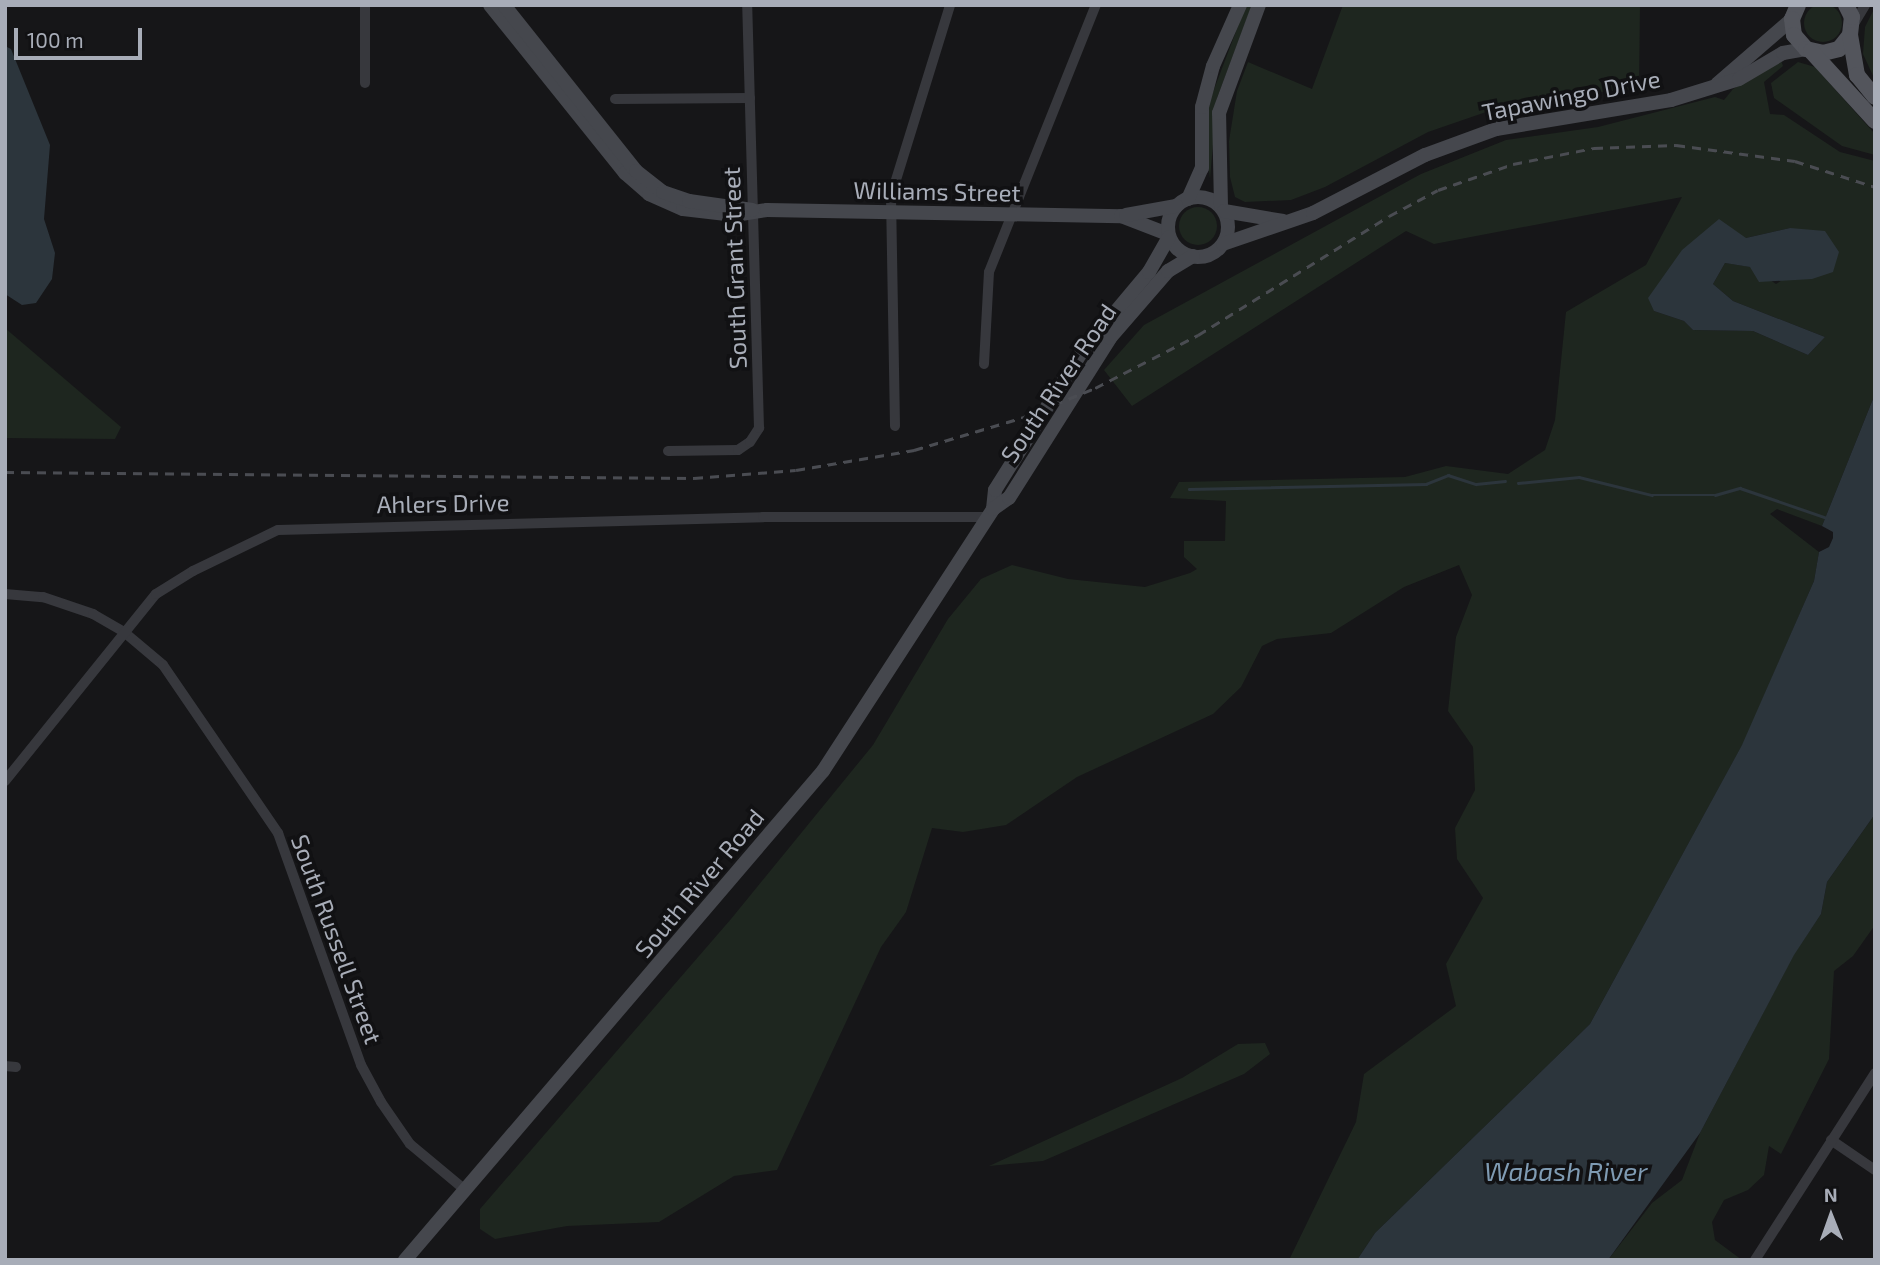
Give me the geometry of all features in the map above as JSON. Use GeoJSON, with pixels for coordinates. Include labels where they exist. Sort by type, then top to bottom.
{"type":"FeatureCollection","features":[{"type":"Feature","properties":{"kind":"main road","name":"Williams Street"},"geometry":{"type":"LineString","coordinates":[[490,5],[625,173],[643,189],[665,203],[701,214],[735,215],[753,211]]}},
{"type":"Feature","properties":{"kind":"main road","name":"Williams Street"},"geometry":{"type":"LineString","coordinates":[[505,5],[636,172],[663,192],[689,201],[753,211],[1121,216],[1182,202]]}},
{"type":"Feature","properties":{"kind":"main road"},"geometry":{"type":"LineString","coordinates":[[1240,5],[1210,76],[1202,107],[1202,168],[1182,202],[1169,236],[1193,256],[1210,254],[1223,244],[1227,227],[1223,208],[1219,113],[1259,5]]}},
{"type":"Feature","properties":{"kind":"main road"},"geometry":{"type":"LineString","coordinates":[[1846,5],[1857,75],[1875,97]]}},
{"type":"Feature","properties":{"kind":"main road"},"geometry":{"type":"LineString","coordinates":[[1794,10],[1794,35],[1875,121]]}},
{"type":"Feature","properties":{"kind":"main road","name":"Tapawingo Drive"},"geometry":{"type":"LineString","coordinates":[[1716,85],[1794,10]]}},
{"type":"Feature","properties":{"kind":"main road"},"geometry":{"type":"LineString","coordinates":[[1809,50],[1831,52],[1851,31]]}},
{"type":"Feature","properties":{"kind":"main road","name":"Tapawingo Drive"},"geometry":{"type":"LineString","coordinates":[[1223,244],[1283,221],[1313,213],[1425,155],[1496,129],[1671,100],[1739,79],[1783,53],[1809,50]]}},
{"type":"Feature","properties":{"kind":"main road"},"geometry":{"type":"LineString","coordinates":[[1182,202],[1206,198],[1223,208]]}},
{"type":"Feature","properties":{"kind":"main road","name":"Tapawingo Drive"},"geometry":{"type":"LineString","coordinates":[[1223,208],[1283,221]]}},
{"type":"Feature","properties":{"kind":"main road","name":"Williams Street"},"geometry":{"type":"LineString","coordinates":[[1121,216],[1169,236]]}},
{"type":"Feature","properties":{"kind":"main road","name":"South River Road"},"geometry":{"type":"LineString","coordinates":[[990,513],[995,490],[1081,353],[1149,272],[1169,236]]}},
{"type":"Feature","properties":{"kind":"main road","name":"South River Road"},"geometry":{"type":"LineString","coordinates":[[405,1260],[823,771],[990,513],[1009,498],[1110,338],[1168,271],[1193,256]]}},
{"type":"Feature","properties":{"kind":"street"},"geometry":{"type":"LineString","coordinates":[[365,5],[365,83]]}},
{"type":"Feature","properties":{"kind":"street","name":"South Grant Street"},"geometry":{"type":"LineString","coordinates":[[668,451],[738,450],[750,442],[759,428],[747,5]]}},
{"type":"Feature","properties":{"kind":"street"},"geometry":{"type":"LineString","coordinates":[[895,426],[891,197],[950,5]]}},
{"type":"Feature","properties":{"kind":"street"},"geometry":{"type":"LineString","coordinates":[[984,365],[986,285],[1010,215],[1096,5]]}},
{"type":"Feature","properties":{"kind":"street"},"geometry":{"type":"LineString","coordinates":[[1851,31],[1865,5]]}},
{"type":"Feature","properties":{"kind":"street"},"geometry":{"type":"LineString","coordinates":[[615,99],[750,98]]}},
{"type":"Feature","properties":{"kind":"street","name":"Ahlers Drive"},"geometry":{"type":"LineString","coordinates":[[5,781],[124,632],[171,583],[278,530],[303,526],[990,513]]}},
{"type":"Feature","properties":{"kind":"street","name":"South Russell Street"},"geometry":{"type":"LineString","coordinates":[[5,594],[68,603],[124,632],[163,665],[278,833],[361,1065],[410,1144],[464,1189]]}},
{"type":"Feature","properties":{"kind":"street"},"geometry":{"type":"LineString","coordinates":[[1755,1260],[1875,1073]]}},
{"type":"Feature","properties":{"kind":"street"},"geometry":{"type":"LineString","coordinates":[[1831,1140],[1875,1170]]}},
{"type":"Feature","properties":{"kind":"shaded area"},"geometry":{"type":"Polygon","coordinates":[[[1823,4],[1837,9],[1842,23],[1837,37],[1823,42],[1809,37],[1804,23],[1809,9],[1823,4]]]}},
{"type":"Feature","properties":{"kind":"shaded area"},"geometry":{"type":"Polygon","coordinates":[[[1246,5],[1252,5],[1217,98],[1210,179],[1205,133],[1210,100],[1246,5]]]}},
{"type":"Feature","properties":{"kind":"shaded area"},"geometry":{"type":"Polygon","coordinates":[[[1343,5],[1640,5],[1639,89],[1560,95],[1489,111],[1428,132],[1325,187],[1291,200],[1245,202],[1235,197],[1230,177],[1229,141],[1237,91],[1248,62],[1312,89],[1343,5]]]}},
{"type":"Feature","properties":{"kind":"shaded area"},"geometry":{"type":"Polygon","coordinates":[[[1875,7],[1875,80],[1863,54],[1865,27],[1875,7]]]}},
{"type":"Feature","properties":{"kind":"shaded area"},"geometry":{"type":"Polygon","coordinates":[[[1781,60],[1783,66],[1764,82],[1770,114],[1784,115],[1840,152],[1875,161],[1875,394],[1822,526],[1777,509],[1770,514],[1819,552],[1814,581],[1745,740],[1590,1024],[1375,1233],[1357,1260],[1289,1260],[1356,1122],[1364,1074],[1456,1006],[1446,964],[1483,898],[1457,859],[1455,828],[1475,790],[1473,747],[1448,711],[1456,637],[1472,595],[1459,565],[1404,587],[1331,633],[1277,639],[1262,646],[1241,687],[1213,714],[1077,777],[1006,825],[963,832],[932,828],[906,912],[881,947],[777,1170],[734,1176],[659,1222],[567,1226],[495,1239],[480,1229],[480,1209],[731,919],[873,745],[948,619],[981,579],[1012,565],[1068,579],[1145,587],[1190,573],[1197,569],[1184,557],[1184,541],[1225,541],[1226,501],[1170,498],[1179,482],[1405,477],[1446,466],[1508,474],[1545,450],[1555,420],[1566,312],[1646,265],[1682,197],[1434,244],[1406,231],[1132,406],[1104,370],[1144,325],[1421,174],[1506,140],[1598,127],[1715,97],[1724,100],[1733,89],[1781,60]],[[1790,228],[1746,238],[1654,311],[1684,321],[1693,330],[1753,331],[1808,355],[1825,337],[1733,301],[1713,284],[1725,263],[1751,267],[1776,284],[1787,277],[1812,279],[1790,228]]]}},
{"type":"Feature","properties":{"kind":"shaded area"},"geometry":{"type":"Polygon","coordinates":[[[1798,62],[1815,67],[1875,134],[1875,155],[1842,146],[1774,98],[1771,83],[1798,62]]]}},
{"type":"Feature","properties":{"kind":"shaded area"},"geometry":{"type":"Polygon","coordinates":[[[1198,207],[1211,213],[1217,226],[1211,239],[1198,245],[1185,239],[1179,226],[1185,213],[1198,207]]]}},
{"type":"Feature","properties":{"kind":"shaded area"},"geometry":{"type":"Polygon","coordinates":[[[5,328],[121,427],[115,439],[5,438],[5,328]]]}},
{"type":"Feature","properties":{"kind":"shaded area"},"geometry":{"type":"Polygon","coordinates":[[[1875,814],[1875,925],[1853,956],[1834,971],[1829,1059],[1781,1154],[1769,1146],[1764,1175],[1748,1190],[1724,1200],[1712,1222],[1715,1240],[1742,1260],[1608,1260],[1652,1203],[1682,1180],[1700,1133],[1794,954],[1821,914],[1827,882],[1875,814]]]}},
{"type":"Feature","properties":{"kind":"shaded area"},"geometry":{"type":"Polygon","coordinates":[[[1265,1043],[1270,1054],[1244,1074],[1043,1161],[989,1166],[1182,1078],[1238,1044],[1265,1043]]]}},
{"type":"Feature","properties":{"kind":"water"},"geometry":{"type":"Polygon","coordinates":[[[5,46],[11,49],[50,145],[44,219],[55,253],[52,279],[36,303],[22,305],[5,294],[5,46]]]}},
{"type":"Feature","properties":{"kind":"water"},"geometry":{"type":"Polygon","coordinates":[[[1719,219],[1746,238],[1790,228],[1825,231],[1839,252],[1833,272],[1812,279],[1759,282],[1750,267],[1725,263],[1713,284],[1733,301],[1825,337],[1808,355],[1753,331],[1693,330],[1684,321],[1654,311],[1648,298],[1682,250],[1719,219]]]}},
{"type":"Feature","properties":{"kind":"water","name":"Wabash River"},"geometry":{"type":"Polygon","coordinates":[[[1875,394],[1875,814],[1827,882],[1821,914],[1794,955],[1700,1133],[1608,1260],[1357,1260],[1375,1233],[1590,1024],[1742,745],[1814,581],[1819,552],[1829,547],[1833,538],[1833,532],[1822,526],[1875,394]]]}},
{"type":"Feature","properties":{"kind":"waterway"},"geometry":{"type":"LineString","coordinates":[[1189,489],[1426,484],[1448,475],[1476,484],[1505,481]]}},
{"type":"Feature","properties":{"kind":"waterway"},"geometry":{"type":"LineString","coordinates":[[1518,483],[1579,477],[1652,495],[1715,495],[1740,488],[1827,518]]}},
{"type":"Feature","properties":{"kind":"railway"},"geometry":{"type":"LineString","coordinates":[[5,472],[694,478],[796,470],[914,450],[1024,417],[1095,388],[1198,335],[1389,216],[1438,190],[1513,164],[1594,148],[1676,145],[1795,161],[1875,187]]}}]}
